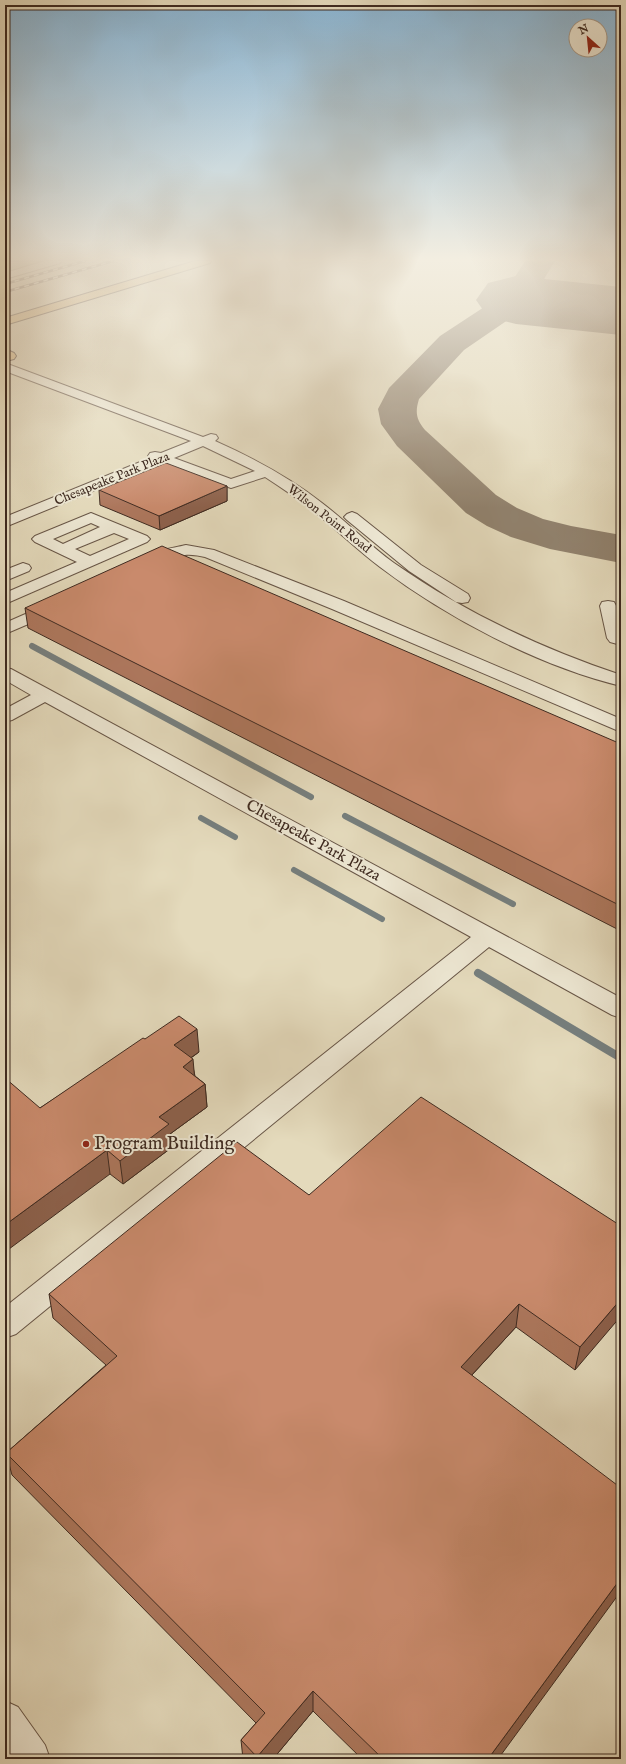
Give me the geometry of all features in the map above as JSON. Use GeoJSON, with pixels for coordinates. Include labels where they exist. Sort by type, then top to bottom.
{"type":"FeatureCollection","features":[{"type":"Feature","properties":{"kind":"street","name":"Wilson Point Road"},"geometry":{"type":"LineString","coordinates":[[6,358],[46,369]]}},
{"type":"Feature","properties":{"kind":"street","name":"Wilson Point Road"},"geometry":{"type":"LineString","coordinates":[[6,358],[204,435],[254,450],[290,471],[328,498],[415,568],[475,606],[539,638],[621,668]]}},
{"type":"Feature","properties":{"kind":"street","name":"Wilson Point Road"},"geometry":{"type":"LineString","coordinates":[[204,435],[267,472],[316,505],[385,564],[427,594],[450,608],[498,634],[543,653],[621,682]]}},
{"type":"Feature","properties":{"kind":"street","name":"Chesapeake Park Plaza"},"geometry":{"type":"LineString","coordinates":[[5,510],[147,453],[204,435]]}},
{"type":"Feature","properties":{"kind":"street","name":"Chesapeake Park Plaza"},"geometry":{"type":"LineString","coordinates":[[5,522],[162,459],[204,435]]}},
{"type":"Feature","properties":{"kind":"street"},"geometry":{"type":"LineString","coordinates":[[147,453],[231,484],[267,472]]}},
{"type":"Feature","properties":{"kind":"street"},"geometry":{"type":"LineString","coordinates":[[5,599],[90,562],[142,539],[91,518],[40,539],[90,562]]}},
{"type":"Feature","properties":{"kind":"street"},"geometry":{"type":"LineString","coordinates":[[63,549],[114,527]]}},
{"type":"Feature","properties":{"kind":"street"},"geometry":{"type":"LineString","coordinates":[[134,568],[166,554],[186,550],[208,553],[338,605],[621,726]]}},
{"type":"Feature","properties":{"kind":"street"},"geometry":{"type":"LineString","coordinates":[[5,576],[23,568]]}},
{"type":"Feature","properties":{"kind":"street"},"geometry":{"type":"LineString","coordinates":[[5,629],[69,598]]}},
{"type":"Feature","properties":{"kind":"street"},"geometry":{"type":"LineString","coordinates":[[608,606],[616,638],[621,640]]}},
{"type":"Feature","properties":{"kind":"street","name":"Chesapeake Park Plaza"},"geometry":{"type":"LineString","coordinates":[[5,673],[487,936],[619,1004]]}},
{"type":"Feature","properties":{"kind":"street"},"geometry":{"type":"LineString","coordinates":[[5,716],[45,695]]}},
{"type":"Feature","properties":{"kind":"street"},"geometry":{"type":"LineString","coordinates":[[5,1324],[487,936]]}},
{"type":"Feature","properties":{"kind":"street"},"geometry":{"type":"LineString","coordinates":[[5,1720],[31,1759]]}},
{"type":"Feature","properties":{"kind":"building"},"geometry":{"type":"Polygon","coordinates":[[[166,463],[227,486],[159,516],[99,490],[166,463]]]}},
{"type":"Feature","properties":{"kind":"building"},"geometry":{"type":"Polygon","coordinates":[[[162,546],[621,744],[621,906],[25,608],[162,546]]]}},
{"type":"Feature","properties":{"kind":"building","name":"Program Building"},"geometry":{"type":"Polygon","coordinates":[[[179,1016],[197,1029],[174,1045],[193,1059],[183,1067],[205,1084],[159,1117],[169,1124],[120,1161],[107,1150],[5,1225],[5,1078],[40,1108],[143,1038],[145,1039],[179,1016]]]}},
{"type":"Feature","properties":{"kind":"building"},"geometry":{"type":"Polygon","coordinates":[[[421,1097],[621,1226],[621,1299],[580,1347],[519,1304],[461,1367],[621,1488],[621,1578],[488,1759],[383,1759],[313,1691],[257,1757],[241,1740],[265,1713],[6,1453],[117,1356],[49,1294],[237,1142],[309,1195],[421,1097]]]}},
{"type":"Feature","properties":{"kind":"waterway"},"geometry":{"type":"LineString","coordinates":[[32,646],[311,797]]}},
{"type":"Feature","properties":{"kind":"waterway"},"geometry":{"type":"LineString","coordinates":[[345,816],[513,904]]}},
{"type":"Feature","properties":{"kind":"waterway"},"geometry":{"type":"LineString","coordinates":[[201,818],[235,837]]}},
{"type":"Feature","properties":{"kind":"waterway"},"geometry":{"type":"LineString","coordinates":[[294,870],[382,919]]}},
{"type":"Feature","properties":{"kind":"waterway"},"geometry":{"type":"LineString","coordinates":[[478,973],[621,1058]]}},
{"type":"Feature","properties":{"kind":"taxiway"},"geometry":{"type":"LineString","coordinates":[[452,343],[402,396],[397,409],[400,424],[411,438],[481,504],[502,517],[527,528],[566,539],[621,549]]}},
{"type":"Feature","properties":{"kind":"place","name":"Program Building"},"geometry":{"type":"Point","coordinates":[86,1144]}}]}
